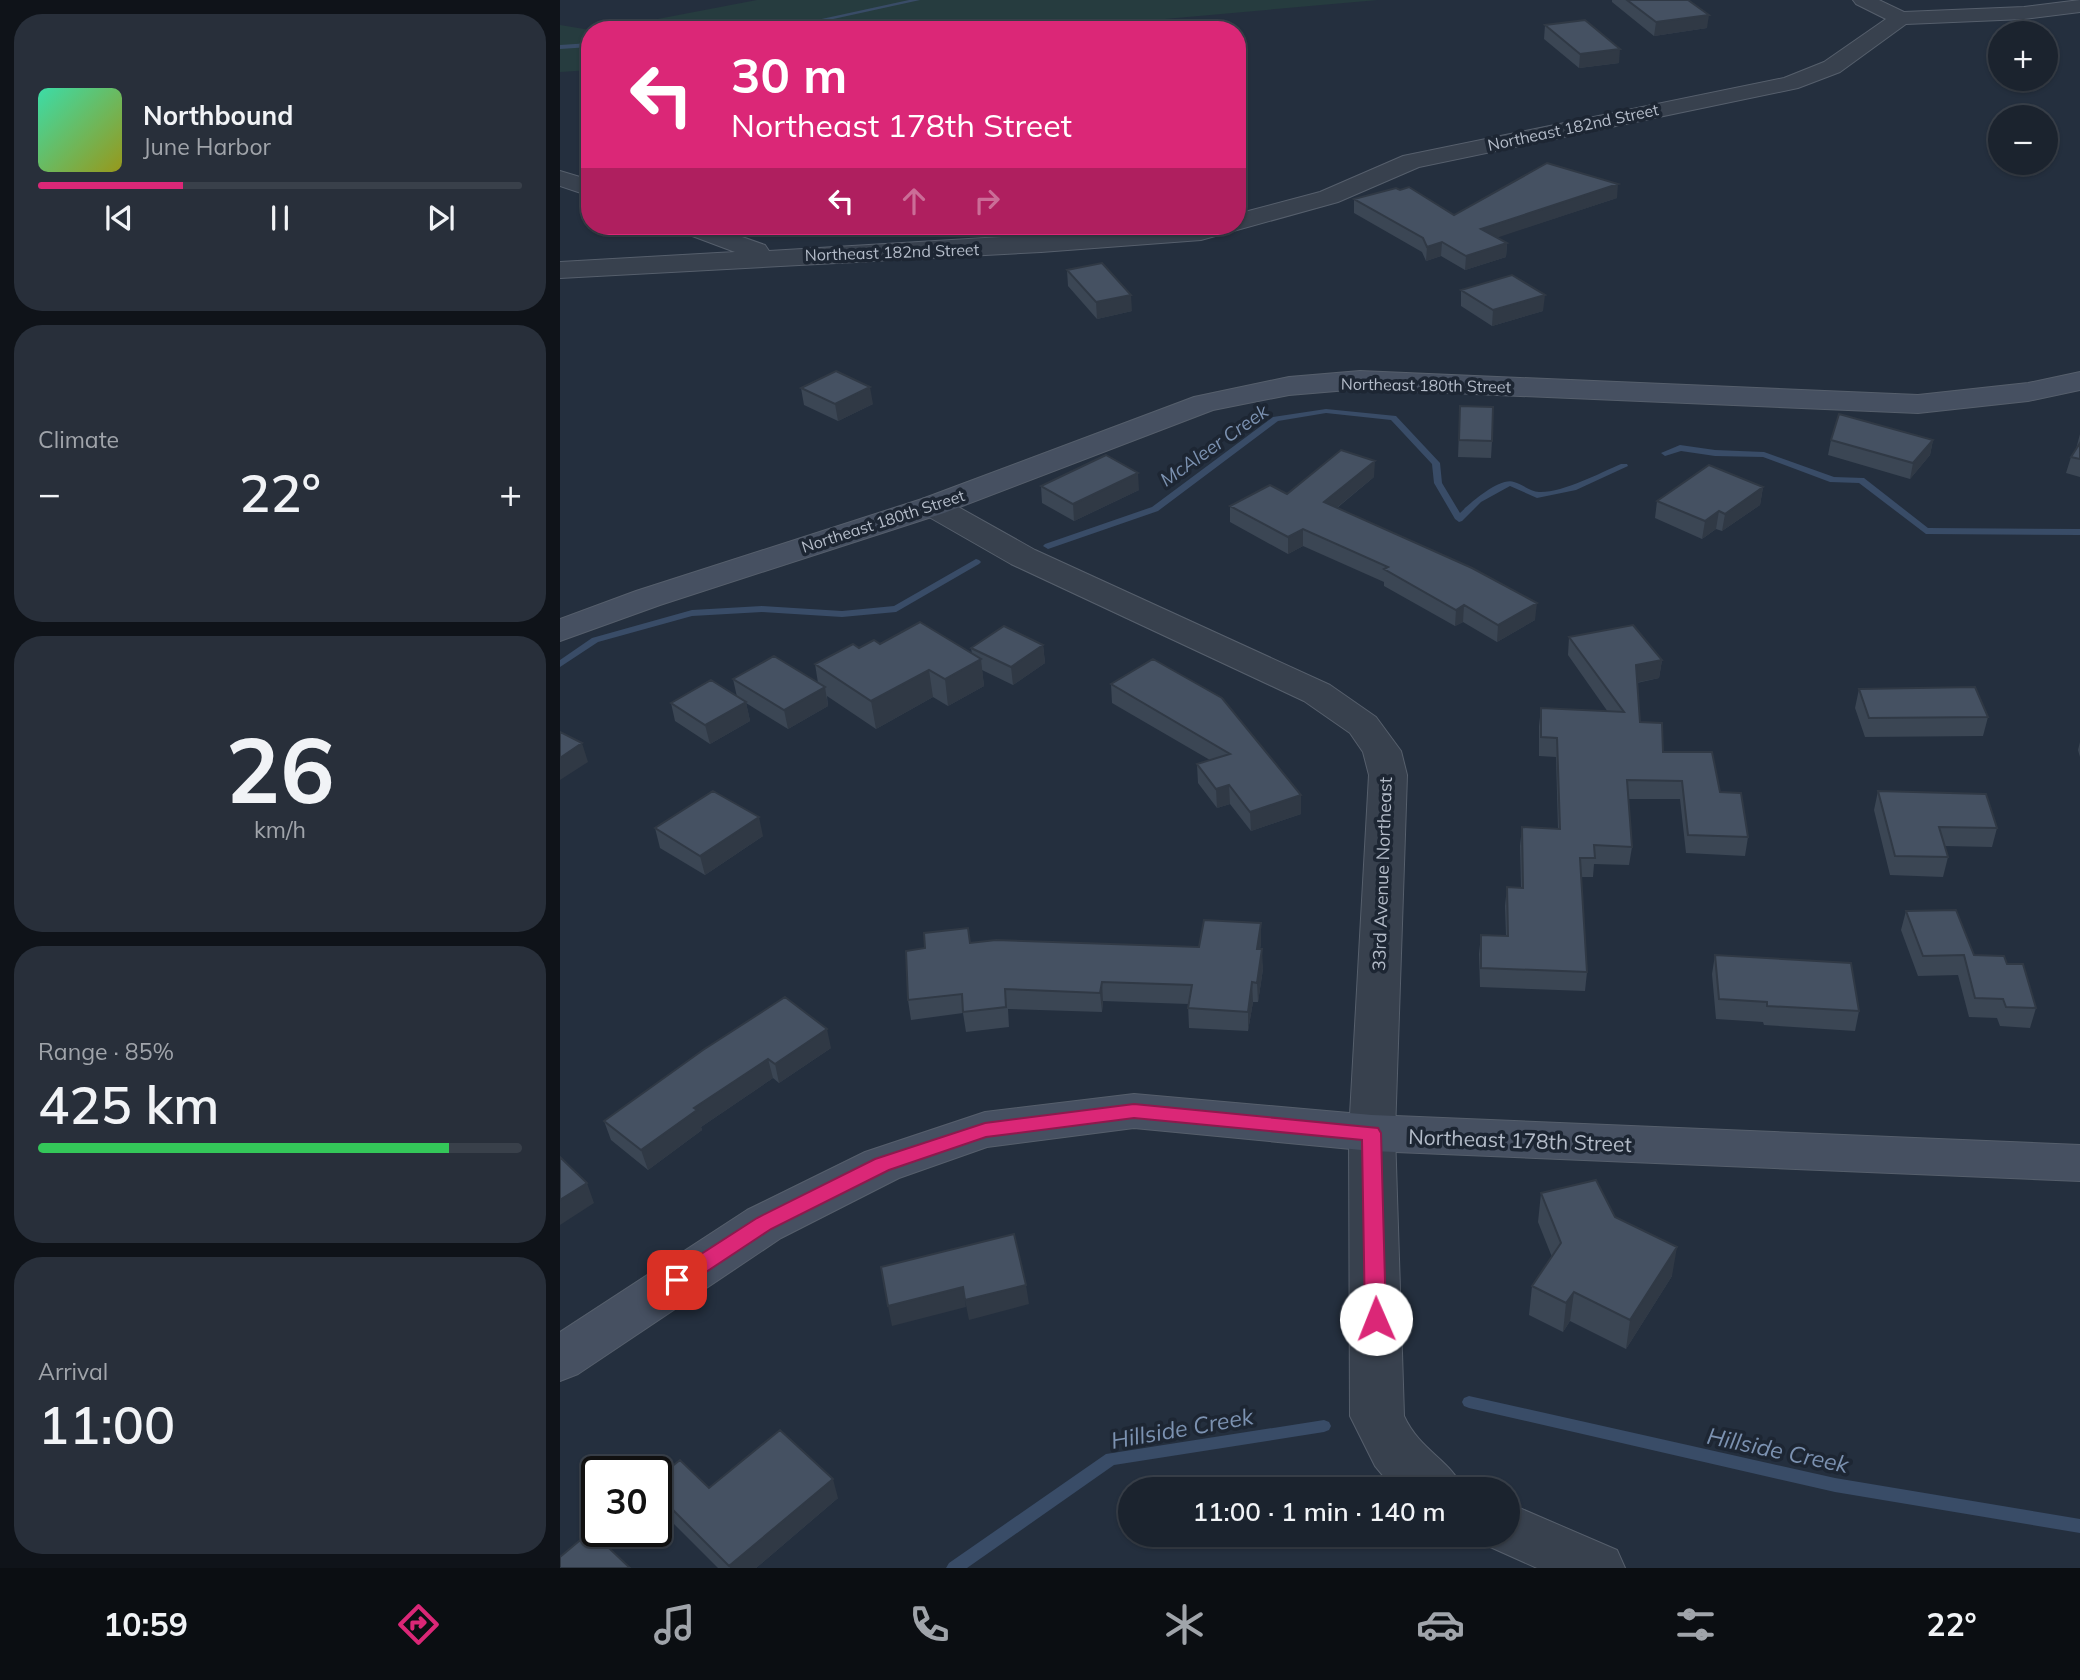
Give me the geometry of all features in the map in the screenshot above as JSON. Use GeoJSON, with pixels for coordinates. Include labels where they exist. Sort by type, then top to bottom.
{"type":"FeatureCollection","features":[{"type":"Feature","properties":{"kind":"street"},"geometry":{"type":"LineString","coordinates":[[1863,0],[1901,19],[2025,13],[2080,6]]}},
{"type":"Feature","properties":{"kind":"street","name":"Northeast 182nd Street"},"geometry":{"type":"LineString","coordinates":[[1246,220],[1329,197],[1412,161],[1790,83],[1832,67],[1901,19]]}},
{"type":"Feature","properties":{"kind":"street"},"geometry":{"type":"LineString","coordinates":[[560,178],[581,186]]}},
{"type":"Feature","properties":{"kind":"street"},"geometry":{"type":"LineString","coordinates":[[712,235],[771,257]]}},
{"type":"Feature","properties":{"kind":"street","name":"Northeast 182nd Street"},"geometry":{"type":"LineString","coordinates":[[560,270],[771,257],[1051,246],[1169,235]]}},
{"type":"Feature","properties":{"kind":"street","name":"Northeast 180th Street"},"geometry":{"type":"LineString","coordinates":[[560,631],[648,598],[933,506],[1205,403],[1289,386],[1360,380],[1918,404],[2028,392],[2080,381]]}},
{"type":"Feature","properties":{"kind":"street","name":"33rd Avenue Northeast"},"geometry":{"type":"LineString","coordinates":[[933,506],[1013,552],[1317,693],[1363,724],[1382,751],[1388,775],[1371,1133],[1377,1416],[1390,1447],[1410,1473],[1416,1477]]}},
{"type":"Feature","properties":{"kind":"street","name":"Northeast 178th Street"},"geometry":{"type":"LineString","coordinates":[[560,1359],[764,1224],[882,1165],[985,1130],[1134,1111],[1371,1133],[2080,1163]]}},
{"type":"Feature","properties":{"kind":"street"},"geometry":{"type":"LineString","coordinates":[[1520,1533],[1597,1568]]}},
{"type":"Feature","properties":{"kind":"green space"},"geometry":{"type":"Polygon","coordinates":[[[757,0],[1378,0],[1142,21],[647,21],[757,0]]]}},
{"type":"Feature","properties":{"kind":"green space"},"geometry":{"type":"Polygon","coordinates":[[[560,25],[581,28],[581,71],[560,72],[560,25]]]}},
{"type":"Feature","properties":{"kind":"building"},"geometry":{"type":"Polygon","coordinates":[[[1627,0],[1688,0],[1709,15],[1656,22],[1627,0]]]}},
{"type":"Feature","properties":{"kind":"building"},"geometry":{"type":"Polygon","coordinates":[[[1585,20],[1620,49],[1580,54],[1545,25],[1585,20]]]}},
{"type":"Feature","properties":{"kind":"building"},"geometry":{"type":"Polygon","coordinates":[[[1547,163],[1618,184],[1481,229],[1507,243],[1466,256],[1442,242],[1427,247],[1423,238],[1354,199],[1409,187],[1454,215],[1547,163]]]}},
{"type":"Feature","properties":{"kind":"building"},"geometry":{"type":"Polygon","coordinates":[[[1102,263],[1131,295],[1096,302],[1067,270],[1102,263]]]}},
{"type":"Feature","properties":{"kind":"building"},"geometry":{"type":"Polygon","coordinates":[[[1512,275],[1545,295],[1493,310],[1461,290],[1512,275]]]}},
{"type":"Feature","properties":{"kind":"building"},"geometry":{"type":"Polygon","coordinates":[[[836,371],[870,387],[835,404],[801,388],[836,371]]]}},
{"type":"Feature","properties":{"kind":"building"},"geometry":{"type":"Polygon","coordinates":[[[1460,406],[1493,407],[1492,441],[1459,440],[1460,406]]]}},
{"type":"Feature","properties":{"kind":"building"},"geometry":{"type":"Polygon","coordinates":[[[1839,414],[1933,440],[1913,463],[1831,440],[1839,414]]]}},
{"type":"Feature","properties":{"kind":"building"},"geometry":{"type":"Polygon","coordinates":[[[2080,443],[2080,459],[2071,457],[2080,443]]]}},
{"type":"Feature","properties":{"kind":"building"},"geometry":{"type":"Polygon","coordinates":[[[1341,450],[1375,461],[1324,502],[1472,568],[1537,603],[1498,625],[1464,605],[1456,610],[1384,569],[1388,567],[1303,529],[1288,537],[1230,506],[1270,485],[1287,494],[1341,450]]]}},
{"type":"Feature","properties":{"kind":"building"},"geometry":{"type":"Polygon","coordinates":[[[1106,455],[1138,473],[1073,504],[1041,486],[1106,455]]]}},
{"type":"Feature","properties":{"kind":"building"},"geometry":{"type":"Polygon","coordinates":[[[1709,465],[1763,487],[1725,514],[1719,511],[1705,521],[1657,501],[1709,465]]]}},
{"type":"Feature","properties":{"kind":"building"},"geometry":{"type":"Polygon","coordinates":[[[920,622],[981,659],[945,679],[929,670],[871,701],[815,664],[853,644],[859,648],[874,640],[880,644],[920,622]]]}},
{"type":"Feature","properties":{"kind":"building"},"geometry":{"type":"Polygon","coordinates":[[[1633,625],[1662,660],[1636,665],[1640,722],[1662,723],[1663,752],[1712,752],[1720,792],[1741,793],[1748,837],[1688,835],[1682,781],[1627,780],[1632,847],[1594,845],[1595,858],[1580,858],[1587,972],[1481,968],[1481,935],[1508,936],[1507,887],[1523,888],[1522,827],[1560,829],[1557,738],[1541,737],[1541,708],[1624,712],[1569,637],[1633,625]]]}},
{"type":"Feature","properties":{"kind":"building"},"geometry":{"type":"Polygon","coordinates":[[[1004,626],[1043,645],[1011,667],[971,648],[1004,626]]]}},
{"type":"Feature","properties":{"kind":"building"},"geometry":{"type":"Polygon","coordinates":[[[774,656],[825,687],[784,710],[733,679],[774,656]]]}},
{"type":"Feature","properties":{"kind":"building"},"geometry":{"type":"Polygon","coordinates":[[[1153,659],[1222,698],[1301,795],[1250,812],[1229,785],[1216,789],[1197,764],[1230,754],[1111,684],[1153,659]]]}},
{"type":"Feature","properties":{"kind":"building"},"geometry":{"type":"Polygon","coordinates":[[[711,680],[746,702],[705,725],[671,703],[711,680]]]}},
{"type":"Feature","properties":{"kind":"building"},"geometry":{"type":"Polygon","coordinates":[[[1975,687],[1988,717],[1869,718],[1859,689],[1975,687]]]}},
{"type":"Feature","properties":{"kind":"building"},"geometry":{"type":"Polygon","coordinates":[[[560,732],[582,743],[560,758],[560,732]]]}},
{"type":"Feature","properties":{"kind":"building"},"geometry":{"type":"Polygon","coordinates":[[[713,791],[759,817],[700,856],[655,828],[713,791]]]}},
{"type":"Feature","properties":{"kind":"building"},"geometry":{"type":"Polygon","coordinates":[[[1878,791],[1986,794],[1997,828],[1939,827],[1948,857],[1895,856],[1878,791]]]}},
{"type":"Feature","properties":{"kind":"building"},"geometry":{"type":"Polygon","coordinates":[[[1956,910],[1974,955],[2004,956],[2007,964],[2023,964],[2036,1008],[2006,1007],[2003,999],[1975,998],[1964,955],[1923,956],[1906,911],[1956,910]]]}},
{"type":"Feature","properties":{"kind":"building"},"geometry":{"type":"Polygon","coordinates":[[[1204,920],[1261,923],[1257,949],[1262,949],[1257,983],[1252,982],[1248,1012],[1188,1008],[1192,985],[1102,982],[1100,993],[1005,989],[1006,1007],[963,1012],[962,994],[908,1000],[906,951],[925,948],[924,933],[968,928],[970,943],[996,940],[1199,947],[1204,920]]]}},
{"type":"Feature","properties":{"kind":"building"},"geometry":{"type":"Polygon","coordinates":[[[1715,955],[1851,963],[1859,1011],[1767,1006],[1767,1002],[1719,999],[1715,955]]]}},
{"type":"Feature","properties":{"kind":"building"},"geometry":{"type":"Polygon","coordinates":[[[785,997],[827,1029],[775,1064],[768,1059],[694,1108],[697,1110],[641,1150],[604,1121],[703,1050],[785,997]]]}},
{"type":"Feature","properties":{"kind":"building"},"geometry":{"type":"Polygon","coordinates":[[[560,1157],[587,1183],[560,1200],[560,1157]]]}},
{"type":"Feature","properties":{"kind":"building"},"geometry":{"type":"Polygon","coordinates":[[[1596,1180],[1615,1217],[1677,1247],[1630,1320],[1574,1292],[1566,1303],[1532,1286],[1561,1243],[1541,1193],[1596,1180]]]}},
{"type":"Feature","properties":{"kind":"building"},"geometry":{"type":"Polygon","coordinates":[[[1014,1234],[1026,1285],[965,1300],[963,1287],[888,1306],[881,1267],[1014,1234]]]}},
{"type":"Feature","properties":{"kind":"building"},"geometry":{"type":"Polygon","coordinates":[[[780,1430],[833,1479],[729,1566],[672,1509],[672,1466],[680,1460],[709,1488],[780,1430]]]}},
{"type":"Feature","properties":{"kind":"building"},"geometry":{"type":"Polygon","coordinates":[[[581,1539],[581,1547],[608,1547],[630,1568],[560,1568],[560,1557],[581,1539]]]}},
{"type":"Feature","properties":{"kind":"waterway"},"geometry":{"type":"LineString","coordinates":[[817,21],[917,0]]}},
{"type":"Feature","properties":{"kind":"waterway"},"geometry":{"type":"LineString","coordinates":[[560,47],[581,46]]}},
{"type":"Feature","properties":{"kind":"waterway","name":"McAleer Creek"},"geometry":{"type":"LineString","coordinates":[[1048,546],[1155,509],[1276,419],[1326,411],[1393,418],[1436,463],[1438,483],[1459,519],[1478,500],[1510,483],[1537,495],[1573,488],[1624,466]]}},
{"type":"Feature","properties":{"kind":"waterway","name":"McAleer Creek"},"geometry":{"type":"LineString","coordinates":[[1665,453],[1680,448],[1764,455],[1833,480],[1861,480],[1926,531],[2080,532]]}},
{"type":"Feature","properties":{"kind":"waterway","name":"McAleer Creek"},"geometry":{"type":"LineString","coordinates":[[560,664],[595,640],[692,613],[762,609],[842,614],[896,609],[976,562]]}},
{"type":"Feature","properties":{"kind":"waterway","name":"Hillside Creek"},"geometry":{"type":"LineString","coordinates":[[1469,1402],[1835,1485],[2080,1526]]}},
{"type":"Feature","properties":{"kind":"waterway","name":"Hillside Creek"},"geometry":{"type":"LineString","coordinates":[[954,1568],[1111,1459],[1324,1426]]}},
{"type":"Feature","properties":{"kind":"route"},"geometry":{"type":"LineString","coordinates":[[677,1280],[764,1224],[882,1165],[985,1130],[1134,1111],[1371,1133],[1376,1319]]}}]}
